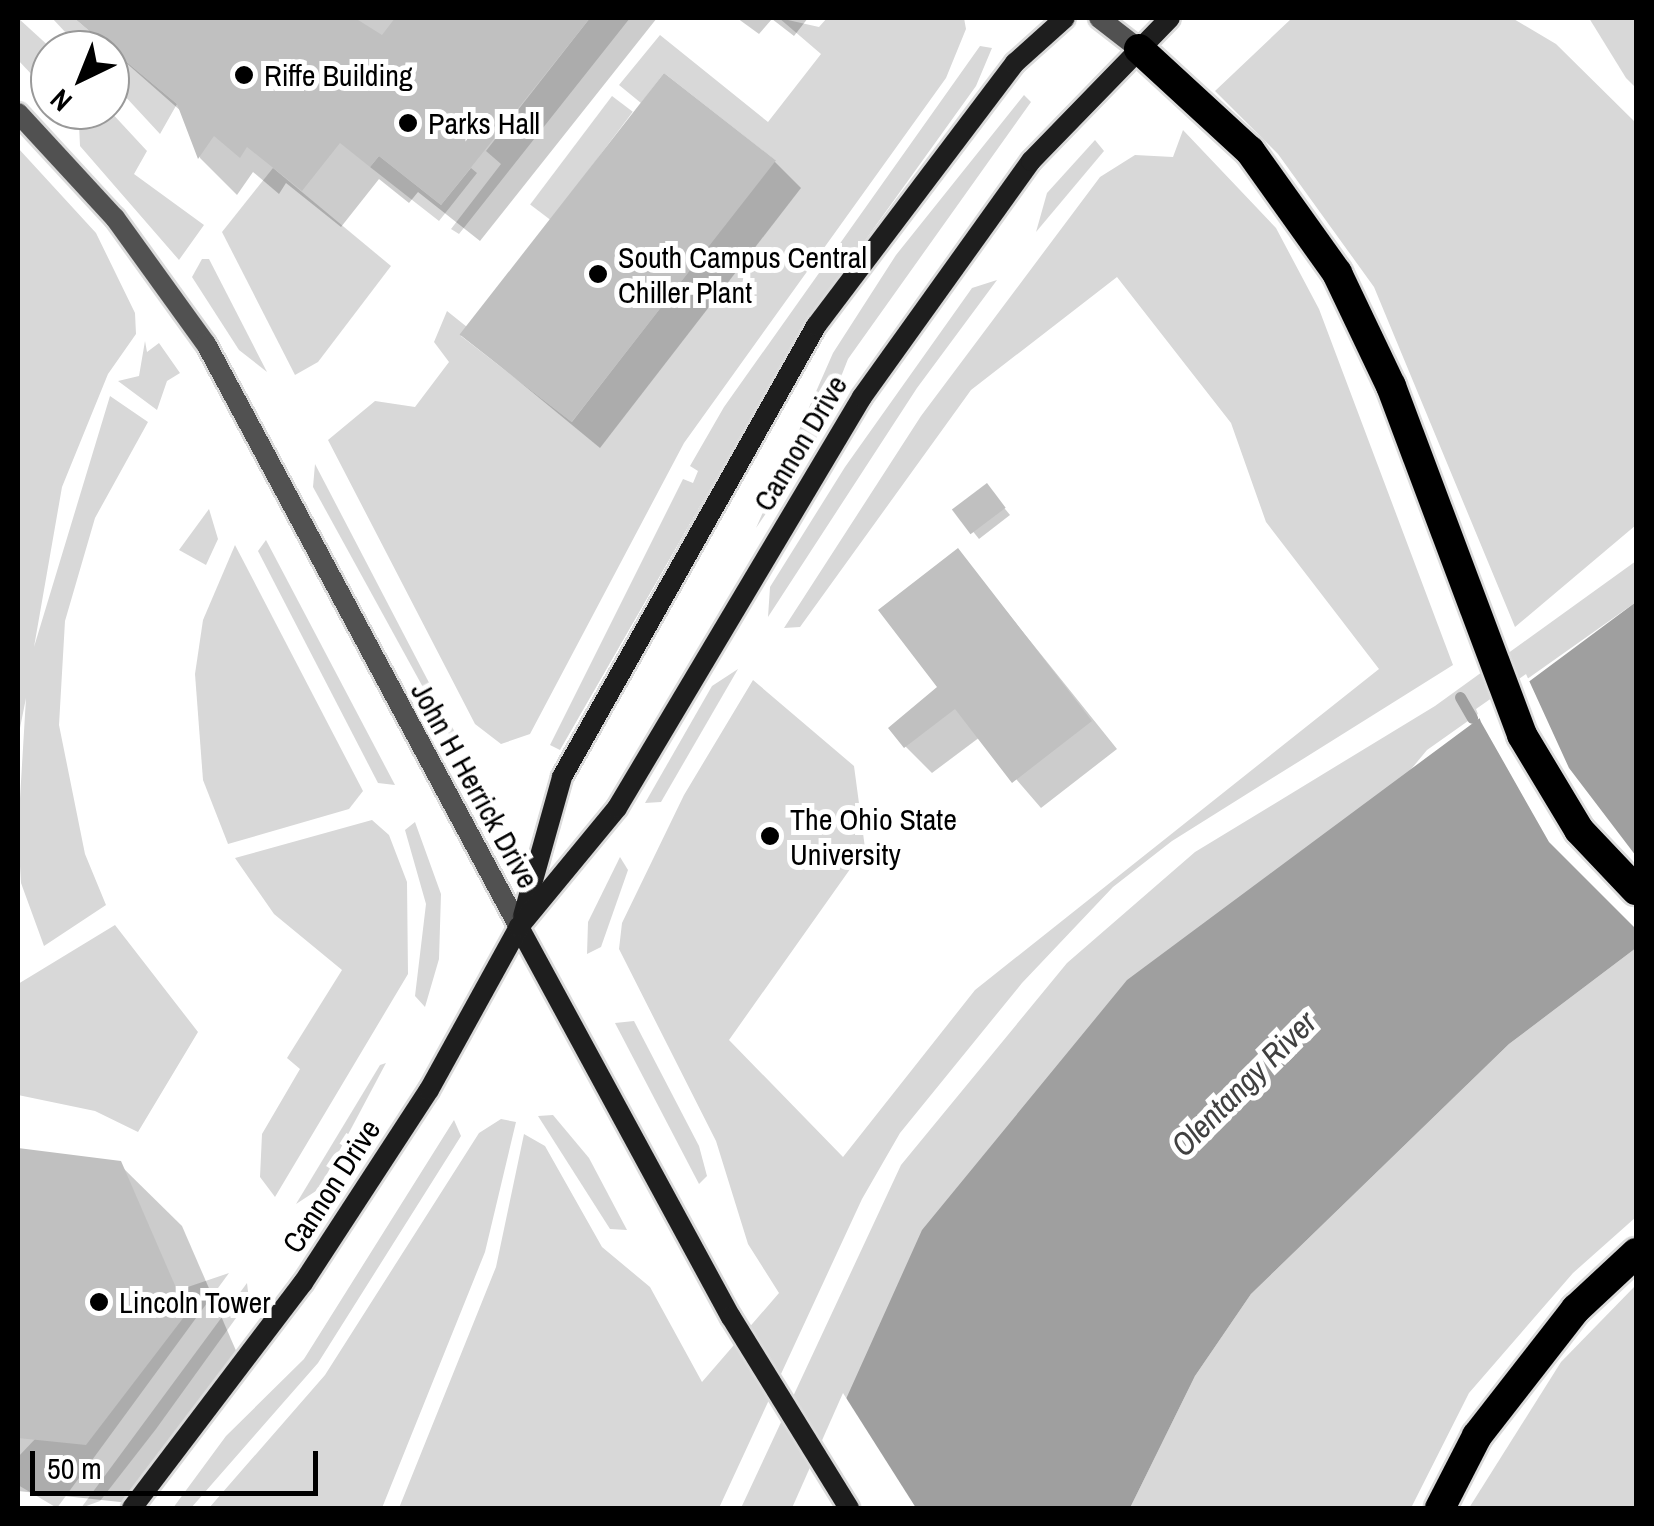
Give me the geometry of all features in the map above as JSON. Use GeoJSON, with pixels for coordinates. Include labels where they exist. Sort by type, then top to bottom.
{"type":"FeatureCollection","features":[{"type":"Feature","properties":{"kind":"highway"},"geometry":{"type":"LineString","coordinates":[[1139,49],[1250,151],[1337,273],[1548,786],[1636,890]]}},
{"type":"Feature","properties":{"kind":"highway"},"geometry":{"type":"LineString","coordinates":[[1440,1508],[1477,1436],[1576,1309],[1636,1253]]}},
{"type":"Feature","properties":{"kind":"street","name":"Cannon Drive"},"geometry":{"type":"LineString","coordinates":[[519,927],[562,777],[816,326],[1014,63],[1065,18]]}},
{"type":"Feature","properties":{"kind":"street"},"geometry":{"type":"LineString","coordinates":[[1100,18],[1139,49]]}},
{"type":"Feature","properties":{"kind":"street","name":"Cannon Drive"},"geometry":{"type":"LineString","coordinates":[[132,1508],[303,1283],[429,1090],[519,927],[617,808],[872,382],[1031,161],[1170,18]]}},
{"type":"Feature","properties":{"kind":"street","name":"John H Herrick Drive"},"geometry":{"type":"LineString","coordinates":[[18,113],[115,218],[206,344],[730,1318],[849,1508]]}},
{"type":"Feature","properties":{"kind":"shaded area"},"geometry":{"type":"Polygon","coordinates":[[[18,18],[31,30],[30,73],[18,60],[18,18]]]}},
{"type":"Feature","properties":{"kind":"shaded area"},"geometry":{"type":"Polygon","coordinates":[[[52,18],[74,18],[88,30],[63,30],[52,18]]]}},
{"type":"Feature","properties":{"kind":"shaded area"},"geometry":{"type":"Polygon","coordinates":[[[590,18],[630,18],[459,234],[451,229],[501,164],[486,151],[590,18]]]}},
{"type":"Feature","properties":{"kind":"shaded area"},"geometry":{"type":"Polygon","coordinates":[[[779,18],[819,27],[827,18],[964,18],[966,29],[946,78],[684,443],[530,734],[501,744],[475,724],[328,440],[375,401],[415,407],[449,362],[434,342],[447,311],[467,327],[461,336],[572,422],[775,160],[664,73],[641,103],[619,85],[660,35],[768,122],[821,54],[779,18]]]}},
{"type":"Feature","properties":{"kind":"shaded area"},"geometry":{"type":"Polygon","coordinates":[[[1292,18],[1512,18],[1556,44],[1636,123],[1636,525],[1515,627],[1374,287],[1278,154],[1215,91],[1292,18]]]}},
{"type":"Feature","properties":{"kind":"shaded area"},"geometry":{"type":"Polygon","coordinates":[[[1589,18],[1636,18],[1636,88],[1626,78],[1589,18]]]}},
{"type":"Feature","properties":{"kind":"shaded area"},"geometry":{"type":"Polygon","coordinates":[[[980,46],[992,48],[976,86],[803,327],[560,750],[550,745],[683,479],[693,483],[698,471],[690,466],[724,407],[980,46]]]}},
{"type":"Feature","properties":{"kind":"shaded area"},"geometry":{"type":"Polygon","coordinates":[[[130,65],[177,104],[160,134],[130,102],[130,65]]]}},
{"type":"Feature","properties":{"kind":"shaded area"},"geometry":{"type":"Polygon","coordinates":[[[1024,95],[1031,102],[848,359],[816,440],[756,528],[833,353],[896,255],[1024,95]]]}},
{"type":"Feature","properties":{"kind":"shaded area"},"geometry":{"type":"Polygon","coordinates":[[[612,96],[633,112],[551,220],[530,205],[612,96]]]}},
{"type":"Feature","properties":{"kind":"shaded area"},"geometry":{"type":"Polygon","coordinates":[[[79,130],[128,130],[147,151],[134,174],[204,225],[179,260],[80,146],[79,130]]]}},
{"type":"Feature","properties":{"kind":"shaded area"},"geometry":{"type":"Polygon","coordinates":[[[1183,130],[1276,228],[1319,309],[1453,665],[1172,841],[1113,887],[1022,983],[900,1133],[862,1199],[719,1508],[399,1508],[496,1267],[524,1134],[545,1146],[602,1247],[650,1287],[702,1382],[779,1293],[748,1244],[716,1141],[619,949],[622,923],[684,795],[753,680],[854,766],[865,848],[729,1040],[843,1157],[975,990],[1379,669],[1266,522],[1231,423],[1117,277],[971,390],[800,627],[784,628],[921,416],[1100,177],[1135,155],[1173,157],[1183,130]]]}},
{"type":"Feature","properties":{"kind":"shaded area"},"geometry":{"type":"Polygon","coordinates":[[[1095,140],[1104,151],[1036,232],[1047,193],[1095,140]]]}},
{"type":"Feature","properties":{"kind":"shaded area"},"geometry":{"type":"Polygon","coordinates":[[[18,148],[96,233],[135,313],[136,334],[108,374],[62,487],[34,647],[110,396],[148,422],[95,518],[65,621],[59,725],[85,854],[106,905],[44,946],[21,883],[18,832],[26,698],[18,738],[18,148]]]}},
{"type":"Feature","properties":{"kind":"shaded area"},"geometry":{"type":"Polygon","coordinates":[[[379,156],[441,205],[471,168],[477,173],[439,221],[370,167],[379,156]]]}},
{"type":"Feature","properties":{"kind":"shaded area"},"geometry":{"type":"Polygon","coordinates":[[[273,168],[391,266],[318,362],[295,375],[222,232],[273,168]]]}},
{"type":"Feature","properties":{"kind":"shaded area"},"geometry":{"type":"Polygon","coordinates":[[[202,259],[209,259],[267,372],[239,350],[192,277],[202,259]]]}},
{"type":"Feature","properties":{"kind":"shaded area"},"geometry":{"type":"Polygon","coordinates":[[[997,280],[917,388],[768,617],[770,587],[845,467],[972,288],[997,280]]]}},
{"type":"Feature","properties":{"kind":"shaded area"},"geometry":{"type":"Polygon","coordinates":[[[145,341],[147,352],[159,343],[180,373],[167,381],[157,410],[118,381],[139,376],[145,341]]]}},
{"type":"Feature","properties":{"kind":"shaded area"},"geometry":{"type":"Polygon","coordinates":[[[315,464],[461,744],[458,751],[313,487],[315,464]]]}},
{"type":"Feature","properties":{"kind":"shaded area"},"geometry":{"type":"Polygon","coordinates":[[[209,509],[218,539],[206,565],[179,550],[209,509]]]}},
{"type":"Feature","properties":{"kind":"shaded area"},"geometry":{"type":"Polygon","coordinates":[[[266,540],[395,785],[378,783],[258,551],[266,540]]]}},
{"type":"Feature","properties":{"kind":"shaded area"},"geometry":{"type":"Polygon","coordinates":[[[235,545],[363,791],[349,809],[228,844],[203,780],[195,674],[203,620],[235,545]]]}},
{"type":"Feature","properties":{"kind":"shaded area"},"geometry":{"type":"Polygon","coordinates":[[[1636,561],[1636,602],[1427,750],[797,1508],[741,1508],[901,1165],[1067,963],[1195,852],[1435,706],[1636,561]]]}},
{"type":"Feature","properties":{"kind":"shaded area"},"geometry":{"type":"Polygon","coordinates":[[[738,669],[661,802],[645,803],[712,686],[738,669]]]}},
{"type":"Feature","properties":{"kind":"shaded area"},"geometry":{"type":"Polygon","coordinates":[[[372,820],[389,835],[407,882],[408,974],[275,1197],[260,1177],[262,1134],[300,1069],[287,1058],[342,970],[274,914],[235,858],[372,820]]]}},
{"type":"Feature","properties":{"kind":"shaded area"},"geometry":{"type":"Polygon","coordinates":[[[415,822],[441,894],[439,959],[425,1007],[415,996],[426,904],[405,830],[415,822]]]}},
{"type":"Feature","properties":{"kind":"shaded area"},"geometry":{"type":"Polygon","coordinates":[[[620,857],[628,870],[601,947],[587,954],[588,922],[620,857]]]}},
{"type":"Feature","properties":{"kind":"shaded area"},"geometry":{"type":"Polygon","coordinates":[[[115,925],[198,1032],[138,1132],[95,1111],[18,1095],[18,984],[115,925]]]}},
{"type":"Feature","properties":{"kind":"shaded area"},"geometry":{"type":"Polygon","coordinates":[[[1636,948],[1636,1217],[1573,1273],[1469,1393],[1411,1508],[1130,1508],[1195,1376],[1251,1294],[1509,1044],[1636,948]]]}},
{"type":"Feature","properties":{"kind":"shaded area"},"geometry":{"type":"Polygon","coordinates":[[[634,1021],[699,1146],[707,1176],[699,1184],[615,1023],[634,1021]]]}},
{"type":"Feature","properties":{"kind":"shaded area"},"geometry":{"type":"Polygon","coordinates":[[[386,1063],[319,1189],[296,1204],[380,1065],[386,1063]]]}},
{"type":"Feature","properties":{"kind":"shaded area"},"geometry":{"type":"Polygon","coordinates":[[[553,1115],[589,1158],[627,1230],[610,1229],[538,1116],[553,1115]]]}},
{"type":"Feature","properties":{"kind":"shaded area"},"geometry":{"type":"Polygon","coordinates":[[[501,1119],[516,1122],[485,1252],[382,1508],[209,1508],[325,1375],[479,1133],[501,1119]]]}},
{"type":"Feature","properties":{"kind":"shaded area"},"geometry":{"type":"Polygon","coordinates":[[[454,1120],[461,1136],[318,1363],[191,1508],[173,1508],[226,1436],[304,1359],[454,1120]]]}},
{"type":"Feature","properties":{"kind":"shaded area"},"geometry":{"type":"Polygon","coordinates":[[[229,1273],[57,1508],[18,1485],[18,1457],[176,1291],[229,1273]]]}},
{"type":"Feature","properties":{"kind":"shaded area"},"geometry":{"type":"Polygon","coordinates":[[[247,1283],[249,1300],[156,1429],[100,1501],[81,1508],[247,1283]]]}},
{"type":"Feature","properties":{"kind":"shaded area"},"geometry":{"type":"Polygon","coordinates":[[[1636,1285],[1636,1508],[1469,1508],[1561,1362],[1636,1285]]]}},
{"type":"Feature","properties":{"kind":"water","name":"Olentangy River"},"geometry":{"type":"Polygon","coordinates":[[[1636,602],[1636,948],[1509,1044],[1251,1294],[1195,1376],[1130,1508],[797,1508],[922,1230],[1127,980],[1636,602]]]}},
{"type":"Feature","properties":{"kind":"pier"},"geometry":{"type":"Polygon","coordinates":[[[1526,674],[1569,768],[1636,856],[1636,929],[1549,842],[1481,722],[1476,709],[1526,674]]]}},
{"type":"Feature","properties":{"kind":"pier"},"geometry":{"type":"Polygon","coordinates":[[[843,1393],[916,1508],[792,1508],[843,1393]]]}},
{"type":"Feature","properties":{"kind":"building"},"geometry":{"type":"Polygon","coordinates":[[[74,18],[355,18],[382,35],[395,18],[590,18],[441,205],[379,156],[370,167],[340,143],[302,191],[247,147],[240,158],[214,136],[198,159],[177,104],[130,65],[130,30],[88,30],[74,18]]]}},
{"type":"Feature","properties":{"kind":"building","name":"South Campus Central Chiller Plant"},"geometry":{"type":"Polygon","coordinates":[[[664,73],[776,160],[571,422],[460,335],[664,73]]]}},
{"type":"Feature","properties":{"kind":"building"},"geometry":{"type":"Polygon","coordinates":[[[987,483],[1006,508],[971,534],[952,509],[987,483]]]}},
{"type":"Feature","properties":{"kind":"building"},"geometry":{"type":"Polygon","coordinates":[[[958,548],[1092,721],[1012,783],[955,709],[904,748],[888,728],[937,687],[878,610],[958,548]]]}},
{"type":"Feature","properties":{"kind":"building","name":"Lincoln Tower"},"geometry":{"type":"Polygon","coordinates":[[[18,1148],[121,1161],[187,1313],[86,1445],[18,1438],[18,1148]]]}},
{"type":"Feature","properties":{"kind":"waterway"},"geometry":{"type":"LineString","coordinates":[[1460,697],[1472,718]]}},
{"type":"Feature","properties":{"kind":"place","name":"Riffe Building"},"geometry":{"type":"Point","coordinates":[244,75]}},
{"type":"Feature","properties":{"kind":"place","name":"Parks Hall"},"geometry":{"type":"Point","coordinates":[408,123]}},
{"type":"Feature","properties":{"kind":"place","name":"South Campus Central Chiller Plant"},"geometry":{"type":"Point","coordinates":[598,274]}},
{"type":"Feature","properties":{"kind":"place","name":"The Ohio State University"},"geometry":{"type":"Point","coordinates":[770,836]}},
{"type":"Feature","properties":{"kind":"place","name":"Lincoln Tower"},"geometry":{"type":"Point","coordinates":[99,1302]}}]}
